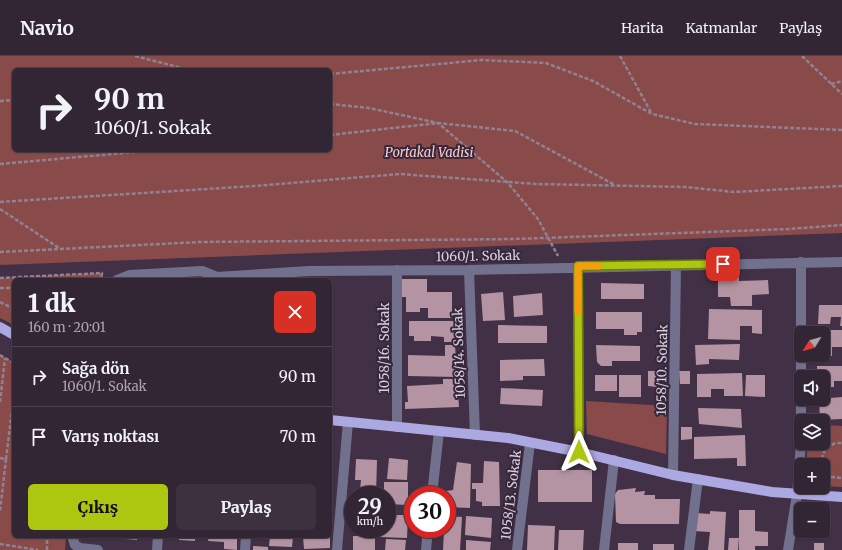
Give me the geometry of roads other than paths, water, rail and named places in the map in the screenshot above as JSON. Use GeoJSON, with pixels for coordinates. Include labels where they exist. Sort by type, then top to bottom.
{"type":"FeatureCollection","features":[{"type":"Feature","properties":{"kind":"main road"},"geometry":{"type":"LineString","coordinates":[[0,327],[12,334]]}},
{"type":"Feature","properties":{"kind":"main road"},"geometry":{"type":"LineString","coordinates":[[332,420],[397,426],[530,443],[579,452],[673,475],[797,495],[842,496]]}},
{"type":"Feature","properties":{"kind":"street"},"geometry":{"type":"LineString","coordinates":[[801,262],[801,326]]}},
{"type":"Feature","properties":{"kind":"street","name":"1060/1. Sokak"},"geometry":{"type":"LineString","coordinates":[[124,278],[130,276],[202,271],[214,278],[299,276],[397,270],[468,270],[578,266],[842,262]]}},
{"type":"Feature","properties":{"kind":"street","name":"1058/10. Sokak"},"geometry":{"type":"LineString","coordinates":[[673,475],[676,265]]}},
{"type":"Feature","properties":{"kind":"street"},"geometry":{"type":"LineString","coordinates":[[578,266],[579,452]]}},
{"type":"Feature","properties":{"kind":"street","name":"1058/16. Sokak"},"geometry":{"type":"LineString","coordinates":[[397,270],[397,426]]}},
{"type":"Feature","properties":{"kind":"street","name":"1058/14. Sokak"},"geometry":{"type":"LineString","coordinates":[[468,270],[475,435]]}},
{"type":"Feature","properties":{"kind":"street"},"geometry":{"type":"LineString","coordinates":[[337,550],[348,422]]}},
{"type":"Feature","properties":{"kind":"street"},"geometry":{"type":"LineString","coordinates":[[433,486],[439,431]]}},
{"type":"Feature","properties":{"kind":"street","name":"1058/13. Sokak"},"geometry":{"type":"LineString","coordinates":[[517,550],[530,443]]}},
{"type":"Feature","properties":{"kind":"street"},"geometry":{"type":"LineString","coordinates":[[788,550],[797,495],[800,450]]}},
{"type":"Feature","properties":{"kind":"street"},"geometry":{"type":"LineString","coordinates":[[604,550],[614,460]]}},
{"type":"Feature","properties":{"kind":"street"},"geometry":{"type":"LineString","coordinates":[[689,550],[698,479]]}},
{"type":"Feature","properties":{"kind":"street"},"geometry":{"type":"LineString","coordinates":[[157,550],[158,538]]}},
{"type":"Feature","properties":{"kind":"street"},"geometry":{"type":"LineString","coordinates":[[246,538],[246,550]]}},
{"type":"Feature","properties":{"kind":"street"},"geometry":{"type":"LineString","coordinates":[[426,550],[427,538]]}},
{"type":"Feature","properties":{"kind":"street"},"geometry":{"type":"LineString","coordinates":[[73,541],[80,548],[98,550]]}},
{"type":"Feature","properties":{"kind":"park label","name":"Portakal Vadisi"},"geometry":{"type":"Point","coordinates":[429,152]}}]}
